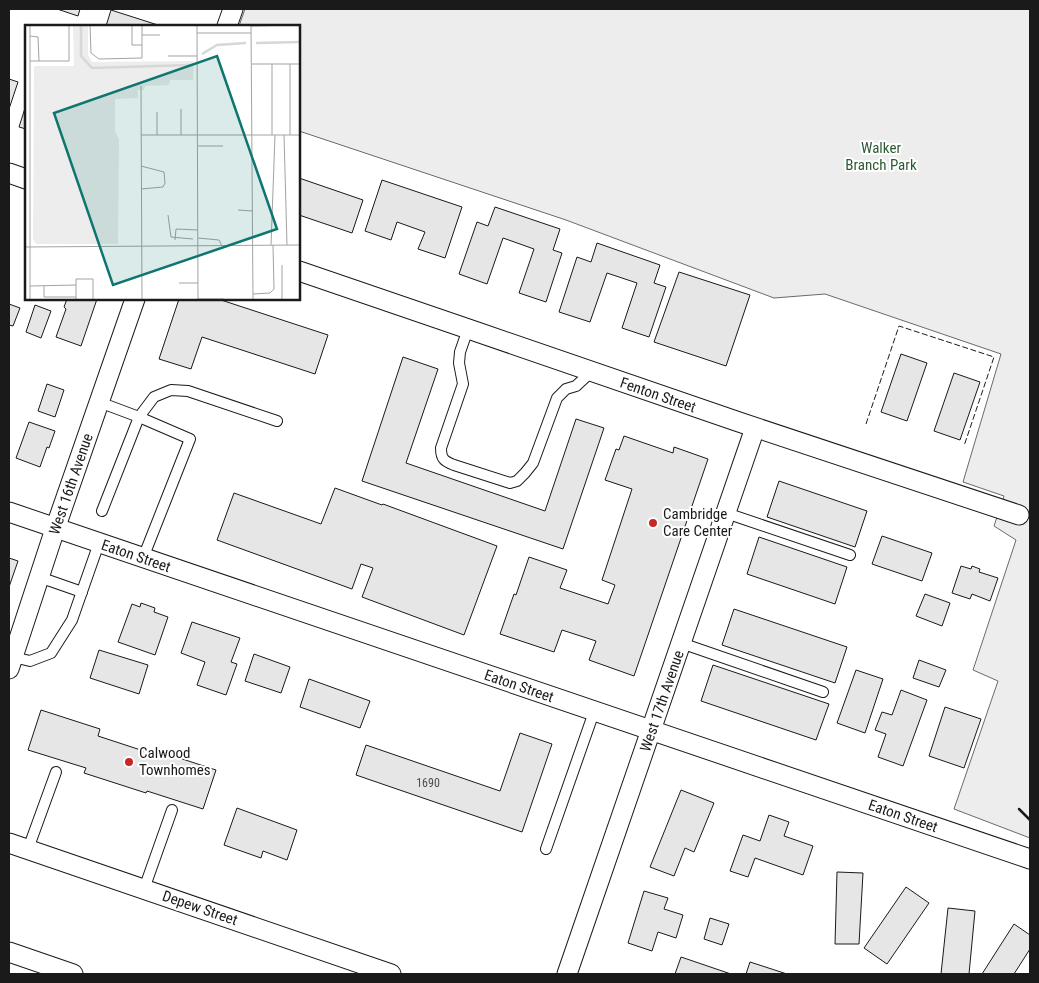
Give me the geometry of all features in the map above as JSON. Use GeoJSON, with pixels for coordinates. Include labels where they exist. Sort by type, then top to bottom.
{"type":"FeatureCollection","features":[{"type":"Feature","properties":{"kind":"street"},"geometry":{"type":"LineString","coordinates":[[227,25],[233,9]]}},
{"type":"Feature","properties":{"kind":"street"},"geometry":{"type":"LineString","coordinates":[[9,173],[25,179]]}},
{"type":"Feature","properties":{"kind":"street","name":"Fenton Street"},"geometry":{"type":"LineString","coordinates":[[300,271],[755,428],[1019,515]]}},
{"type":"Feature","properties":{"kind":"street","name":"West 16th Avenue"},"geometry":{"type":"LineString","coordinates":[[11,663],[55,528],[134,300]]}},
{"type":"Feature","properties":{"kind":"street","name":"West 17th Avenue"},"geometry":{"type":"LineString","coordinates":[[567,974],[755,428]]}},
{"type":"Feature","properties":{"kind":"street","name":"Eaton Street"},"geometry":{"type":"LineString","coordinates":[[9,512],[1030,859]]}},
{"type":"Feature","properties":{"kind":"street","name":"Depew Street"},"geometry":{"type":"LineString","coordinates":[[9,843],[391,974]]}},
{"type":"Feature","properties":{"kind":"street"},"geometry":{"type":"LineString","coordinates":[[9,952],[74,974]]}},
{"type":"Feature","properties":{"kind":"lane"},"geometry":{"type":"LineString","coordinates":[[468,328],[460,352],[459,363],[463,384],[441,448],[441,456],[446,462],[454,466],[510,483],[517,481],[533,463],[557,398],[566,389],[576,386],[591,372]]}},
{"type":"Feature","properties":{"kind":"lane"},"geometry":{"type":"LineString","coordinates":[[102,511],[139,417],[154,397],[171,390],[188,391],[277,421]]}},
{"type":"Feature","properties":{"kind":"lane"},"geometry":{"type":"LineString","coordinates":[[99,402],[190,439],[143,558]]}},
{"type":"Feature","properties":{"kind":"lane"},"geometry":{"type":"LineString","coordinates":[[726,513],[850,556]]}},
{"type":"Feature","properties":{"kind":"lane"},"geometry":{"type":"LineString","coordinates":[[11,663],[30,661],[51,653],[72,620],[99,543]]}},
{"type":"Feature","properties":{"kind":"lane"},"geometry":{"type":"LineString","coordinates":[[39,577],[82,592]]}},
{"type":"Feature","properties":{"kind":"lane"},"geometry":{"type":"LineString","coordinates":[[681,644],[823,692]]}},
{"type":"Feature","properties":{"kind":"lane"},"geometry":{"type":"LineString","coordinates":[[546,849],[594,712]]}},
{"type":"Feature","properties":{"kind":"lane"},"geometry":{"type":"LineString","coordinates":[[28,849],[56,772]]}},
{"type":"Feature","properties":{"kind":"lane"},"geometry":{"type":"LineString","coordinates":[[144,889],[172,810]]}},
{"type":"Feature","properties":{"kind":"shaded area","name":"Walker Branch Park"},"geometry":{"type":"Polygon","coordinates":[[[245,9],[1030,9],[1030,838],[954,809],[998,681],[973,670],[1016,540],[994,526],[1004,496],[963,482],[1001,354],[825,294],[774,298],[566,220],[300,131],[300,25],[239,25],[245,9]]]}},
{"type":"Feature","properties":{"kind":"building"},"geometry":{"type":"Polygon","coordinates":[[[57,9],[80,9],[78,16],[57,9]]]}},
{"type":"Feature","properties":{"kind":"building"},"geometry":{"type":"Polygon","coordinates":[[[111,10],[158,25],[106,25],[111,10]]]}},
{"type":"Feature","properties":{"kind":"building"},"geometry":{"type":"Polygon","coordinates":[[[9,79],[18,82],[9,109],[9,79]]]}},
{"type":"Feature","properties":{"kind":"building"},"geometry":{"type":"Polygon","coordinates":[[[25,108],[25,129],[19,127],[25,108]]]}},
{"type":"Feature","properties":{"kind":"building"},"geometry":{"type":"Polygon","coordinates":[[[300,178],[363,200],[352,233],[300,215],[300,178]]]}},
{"type":"Feature","properties":{"kind":"building"},"geometry":{"type":"Polygon","coordinates":[[[382,180],[462,207],[445,258],[418,249],[425,232],[397,222],[391,240],[365,231],[382,180]]]}},
{"type":"Feature","properties":{"kind":"building"},"geometry":{"type":"Polygon","coordinates":[[[495,207],[560,229],[553,250],[562,253],[546,302],[519,293],[534,249],[503,238],[487,284],[459,274],[477,222],[488,226],[495,207]]]}},
{"type":"Feature","properties":{"kind":"building"},"geometry":{"type":"Polygon","coordinates":[[[597,243],[660,265],[654,283],[666,287],[649,337],[622,328],[637,283],[607,273],[590,322],[559,312],[577,257],[591,262],[597,243]]]}},
{"type":"Feature","properties":{"kind":"building"},"geometry":{"type":"Polygon","coordinates":[[[679,272],[750,295],[726,366],[654,342],[679,272]]]}},
{"type":"Feature","properties":{"kind":"building"},"geometry":{"type":"Polygon","coordinates":[[[67,300],[97,300],[81,346],[56,337],[66,309],[64,307],[67,300]]]}},
{"type":"Feature","properties":{"kind":"building"},"geometry":{"type":"Polygon","coordinates":[[[179,300],[221,300],[328,335],[315,374],[202,337],[191,369],[159,359],[179,300]]]}},
{"type":"Feature","properties":{"kind":"building"},"geometry":{"type":"Polygon","coordinates":[[[9,304],[20,308],[13,326],[9,325],[9,304]]]}},
{"type":"Feature","properties":{"kind":"building"},"geometry":{"type":"Polygon","coordinates":[[[35,305],[51,311],[41,338],[26,332],[35,305]]]}},
{"type":"Feature","properties":{"kind":"building"},"geometry":{"type":"Polygon","coordinates":[[[901,354],[927,363],[907,421],[881,412],[901,354]]]}},
{"type":"Feature","properties":{"kind":"building"},"geometry":{"type":"Polygon","coordinates":[[[403,357],[438,369],[406,463],[545,511],[576,419],[604,428],[563,549],[362,481],[403,357]]]}},
{"type":"Feature","properties":{"kind":"building"},"geometry":{"type":"Polygon","coordinates":[[[954,373],[980,382],[960,440],[934,431],[954,373]]]}},
{"type":"Feature","properties":{"kind":"building"},"geometry":{"type":"Polygon","coordinates":[[[47,384],[64,390],[55,417],[38,411],[47,384]]]}},
{"type":"Feature","properties":{"kind":"building"},"geometry":{"type":"Polygon","coordinates":[[[29,422],[55,431],[40,467],[16,458],[29,422]]]}},
{"type":"Feature","properties":{"kind":"building","name":"Cambridge Care Center"},"geometry":{"type":"Polygon","coordinates":[[[624,436],[673,453],[674,447],[708,459],[634,676],[589,660],[596,641],[562,630],[554,652],[500,634],[529,557],[567,570],[560,588],[608,604],[615,585],[602,580],[632,489],[605,480],[616,449],[619,450],[624,436]]]}},
{"type":"Feature","properties":{"kind":"building"},"geometry":{"type":"Polygon","coordinates":[[[779,481],[867,511],[855,547],[767,517],[779,481]]]}},
{"type":"Feature","properties":{"kind":"building"},"geometry":{"type":"Polygon","coordinates":[[[335,488],[497,546],[464,635],[362,597],[373,568],[361,564],[352,589],[217,540],[234,493],[321,524],[335,488]]]}},
{"type":"Feature","properties":{"kind":"building"},"geometry":{"type":"Polygon","coordinates":[[[882,536],[932,553],[922,581],[872,564],[882,536]]]}},
{"type":"Feature","properties":{"kind":"building"},"geometry":{"type":"Polygon","coordinates":[[[759,537],[847,567],[835,604],[747,574],[759,537]]]}},
{"type":"Feature","properties":{"kind":"building"},"geometry":{"type":"Polygon","coordinates":[[[9,558],[18,561],[9,587],[9,558]]]}},
{"type":"Feature","properties":{"kind":"building"},"geometry":{"type":"Polygon","coordinates":[[[961,566],[971,569],[972,566],[980,569],[979,572],[998,578],[990,601],[972,594],[970,599],[952,593],[961,566]]]}},
{"type":"Feature","properties":{"kind":"building"},"geometry":{"type":"Polygon","coordinates":[[[925,594],[950,603],[942,626],[916,616],[925,594]]]}},
{"type":"Feature","properties":{"kind":"building"},"geometry":{"type":"Polygon","coordinates":[[[141,603],[155,608],[154,612],[168,617],[155,655],[118,642],[132,604],[140,607],[141,603]]]}},
{"type":"Feature","properties":{"kind":"building"},"geometry":{"type":"Polygon","coordinates":[[[734,609],[847,647],[835,683],[722,645],[734,609]]]}},
{"type":"Feature","properties":{"kind":"building"},"geometry":{"type":"Polygon","coordinates":[[[192,622],[240,638],[231,662],[237,664],[226,695],[197,685],[205,662],[181,653],[192,622]]]}},
{"type":"Feature","properties":{"kind":"building"},"geometry":{"type":"Polygon","coordinates":[[[99,650],[148,665],[139,694],[90,678],[99,650]]]}},
{"type":"Feature","properties":{"kind":"building"},"geometry":{"type":"Polygon","coordinates":[[[254,654],[290,667],[281,693],[245,681],[254,654]]]}},
{"type":"Feature","properties":{"kind":"building"},"geometry":{"type":"Polygon","coordinates":[[[919,660],[946,670],[939,687],[913,678],[919,660]]]}},
{"type":"Feature","properties":{"kind":"building"},"geometry":{"type":"Polygon","coordinates":[[[713,665],[829,704],[816,740],[701,701],[713,665]]]}},
{"type":"Feature","properties":{"kind":"building"},"geometry":{"type":"Polygon","coordinates":[[[856,670],[883,679],[865,733],[837,723],[856,670]]]}},
{"type":"Feature","properties":{"kind":"building"},"geometry":{"type":"Polygon","coordinates":[[[309,679],[370,701],[360,728],[300,707],[309,679]]]}},
{"type":"Feature","properties":{"kind":"building"},"geometry":{"type":"Polygon","coordinates":[[[901,690],[927,700],[903,766],[878,757],[886,734],[875,730],[882,712],[892,715],[901,690]]]}},
{"type":"Feature","properties":{"kind":"building"},"geometry":{"type":"Polygon","coordinates":[[[945,707],[981,719],[964,768],[929,756],[945,707]]]}},
{"type":"Feature","properties":{"kind":"building","name":"Calwood Townhomes"},"geometry":{"type":"Polygon","coordinates":[[[41,710],[100,729],[98,736],[159,756],[161,752],[216,770],[203,809],[84,773],[86,768],[28,750],[41,710]]]}},
{"type":"Feature","properties":{"kind":"building"},"geometry":{"type":"Polygon","coordinates":[[[520,733],[552,744],[522,832],[356,775],[366,745],[500,791],[520,733]]]}},
{"type":"Feature","properties":{"kind":"building"},"geometry":{"type":"Polygon","coordinates":[[[681,790],[714,803],[694,852],[685,848],[674,876],[650,867],[681,790]]]}},
{"type":"Feature","properties":{"kind":"building"},"geometry":{"type":"Polygon","coordinates":[[[237,808],[297,830],[287,860],[263,851],[261,858],[224,845],[237,808]]]}},
{"type":"Feature","properties":{"kind":"building"},"geometry":{"type":"Polygon","coordinates":[[[769,815],[789,822],[784,836],[813,846],[803,875],[755,858],[748,877],[730,871],[743,835],[760,841],[769,815]]]}},
{"type":"Feature","properties":{"kind":"building"},"geometry":{"type":"Polygon","coordinates":[[[837,872],[863,873],[859,944],[835,944],[837,872]]]}},
{"type":"Feature","properties":{"kind":"building"},"geometry":{"type":"Polygon","coordinates":[[[906,887],[929,903],[887,964],[864,948],[906,887]]]}},
{"type":"Feature","properties":{"kind":"building"},"geometry":{"type":"Polygon","coordinates":[[[644,891],[668,898],[664,909],[683,915],[676,938],[658,932],[652,951],[628,943],[644,891]]]}},
{"type":"Feature","properties":{"kind":"building"},"geometry":{"type":"Polygon","coordinates":[[[948,908],[975,911],[969,974],[941,974],[948,908]]]}},
{"type":"Feature","properties":{"kind":"building"},"geometry":{"type":"Polygon","coordinates":[[[710,918],[729,924],[722,945],[704,939],[710,918]]]}},
{"type":"Feature","properties":{"kind":"building"},"geometry":{"type":"Polygon","coordinates":[[[1014,924],[1030,935],[1030,949],[1014,974],[982,974],[1014,924]]]}},
{"type":"Feature","properties":{"kind":"building"},"geometry":{"type":"Polygon","coordinates":[[[681,957],[731,974],[675,974],[681,957]]]}},
{"type":"Feature","properties":{"kind":"building"},"geometry":{"type":"Polygon","coordinates":[[[750,962],[787,974],[746,974],[750,962]]]}},
{"type":"Feature","properties":{"kind":"fence"},"geometry":{"type":"LineString","coordinates":[[866,424],[899,326],[994,357],[964,446]]}},
{"type":"Feature","properties":{"kind":"wall"},"geometry":{"type":"LineString","coordinates":[[1019,809],[1030,820]]}},
{"type":"Feature","properties":{"kind":"place","name":"Cambridge Care Center"},"geometry":{"type":"Point","coordinates":[653,523]}},
{"type":"Feature","properties":{"kind":"place","name":"Calwood Townhomes"},"geometry":{"type":"Point","coordinates":[129,762]}}]}
